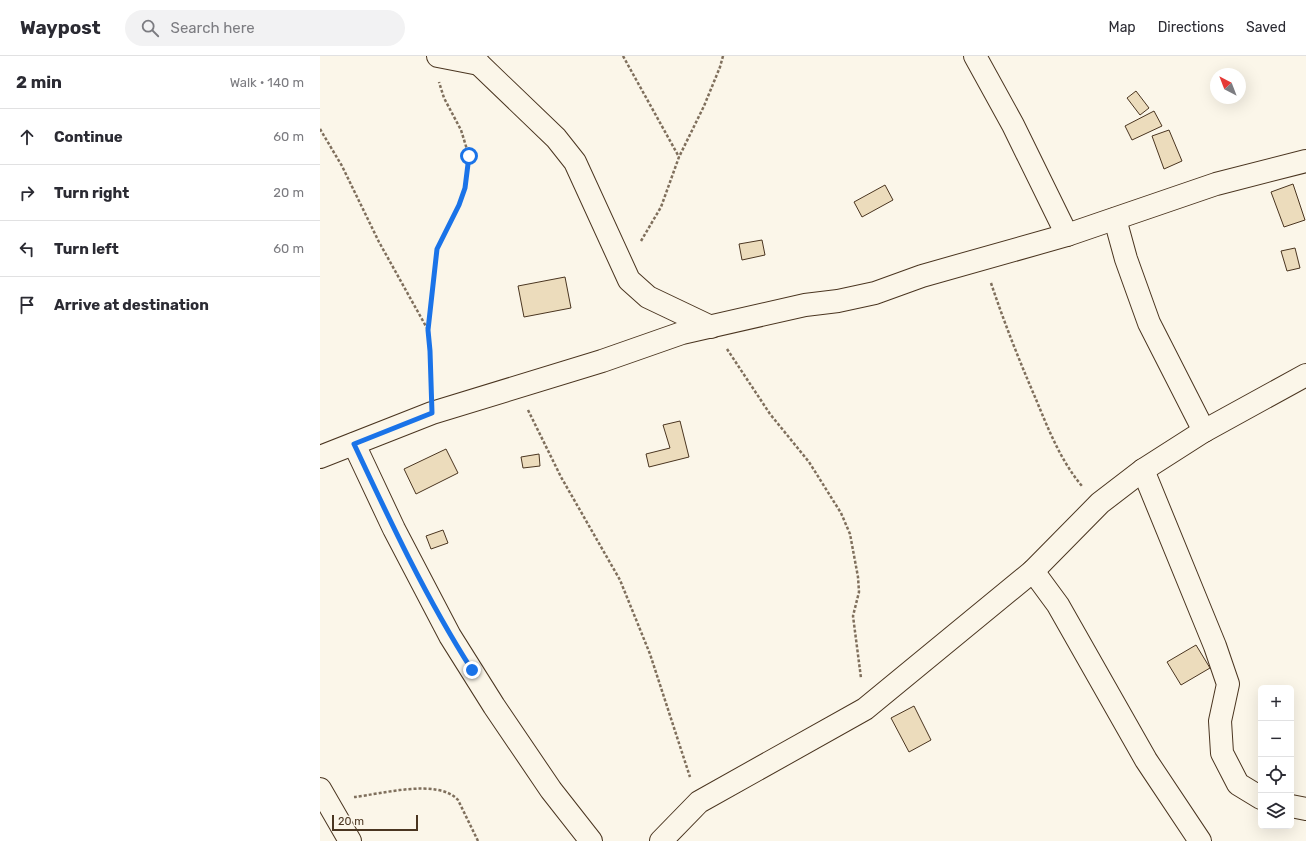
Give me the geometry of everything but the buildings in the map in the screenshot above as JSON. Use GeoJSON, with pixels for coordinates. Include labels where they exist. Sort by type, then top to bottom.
{"type":"FeatureCollection","features":[{"type":"Feature","properties":{"kind":"street"},"geometry":{"type":"LineString","coordinates":[[438,56],[476,60],[556,138],[575,162],[629,280],[648,297],[712,327]]}},
{"type":"Feature","properties":{"kind":"street"},"geometry":{"type":"LineString","coordinates":[[975,56],[1014,125],[1067,235]]}},
{"type":"Feature","properties":{"kind":"street"},"geometry":{"type":"LineString","coordinates":[[320,457],[432,413],[602,361],[682,333],[805,305],[838,301],[875,293],[922,276],[1067,235],[1216,184],[1306,161]]}},
{"type":"Feature","properties":{"kind":"street"},"geometry":{"type":"LineString","coordinates":[[1115,219],[1126,259],[1149,323],[1204,432]]}},
{"type":"Feature","properties":{"kind":"street"},"geometry":{"type":"LineString","coordinates":[[661,841],[699,802],[865,709],[1033,571],[1100,503],[1144,470],[1204,432],[1306,375]]}},
{"type":"Feature","properties":{"kind":"street"},"geometry":{"type":"LineString","coordinates":[[354,444],[397,536],[450,636],[494,706],[551,790],[592,841]]}},
{"type":"Feature","properties":{"kind":"street"},"geometry":{"type":"LineString","coordinates":[[1144,470],[1215,646],[1228,684],[1220,721],[1222,753],[1238,784],[1258,796]]}},
{"type":"Feature","properties":{"kind":"street"},"geometry":{"type":"LineString","coordinates":[[1033,571],[1058,604],[1146,760],[1200,841]]}},
{"type":"Feature","properties":{"kind":"street"},"geometry":{"type":"LineString","coordinates":[[323,795],[342,838]]}},
{"type":"Feature","properties":{"kind":"street"},"geometry":{"type":"LineString","coordinates":[[1294,807],[1306,809]]}},
{"type":"Feature","properties":{"kind":"path"},"geometry":{"type":"LineString","coordinates":[[623,56],[679,157]]}},
{"type":"Feature","properties":{"kind":"path"},"geometry":{"type":"LineString","coordinates":[[624,270],[661,207],[679,157],[704,106],[723,56]]}},
{"type":"Feature","properties":{"kind":"path"},"geometry":{"type":"LineString","coordinates":[[432,413],[428,330],[437,249],[459,205],[465,188],[469,156],[461,130],[444,98],[438,79]]}},
{"type":"Feature","properties":{"kind":"path"},"geometry":{"type":"LineString","coordinates":[[320,129],[342,166],[379,242],[428,330]]}},
{"type":"Feature","properties":{"kind":"path"},"geometry":{"type":"LineString","coordinates":[[982,259],[1020,366],[1047,428],[1071,471],[1081,485],[1100,503]]}},
{"type":"Feature","properties":{"kind":"path"},"geometry":{"type":"LineString","coordinates":[[712,327],[770,414],[809,462],[841,514],[850,534],[858,577],[859,592],[853,616],[865,709]]}},
{"type":"Feature","properties":{"kind":"path"},"geometry":{"type":"LineString","coordinates":[[517,387],[561,477],[620,580],[650,654],[699,802]]}},
{"type":"Feature","properties":{"kind":"path"},"geometry":{"type":"LineString","coordinates":[[323,795],[427,788],[443,790],[453,794],[458,800],[478,841]]}},
{"type":"Feature","properties":{"kind":"route"},"geometry":{"type":"LineString","coordinates":[[469,156],[468,175],[465,188],[459,205],[437,249],[428,330],[432,413],[354,444],[424,589],[450,636],[472,670]]}}]}
